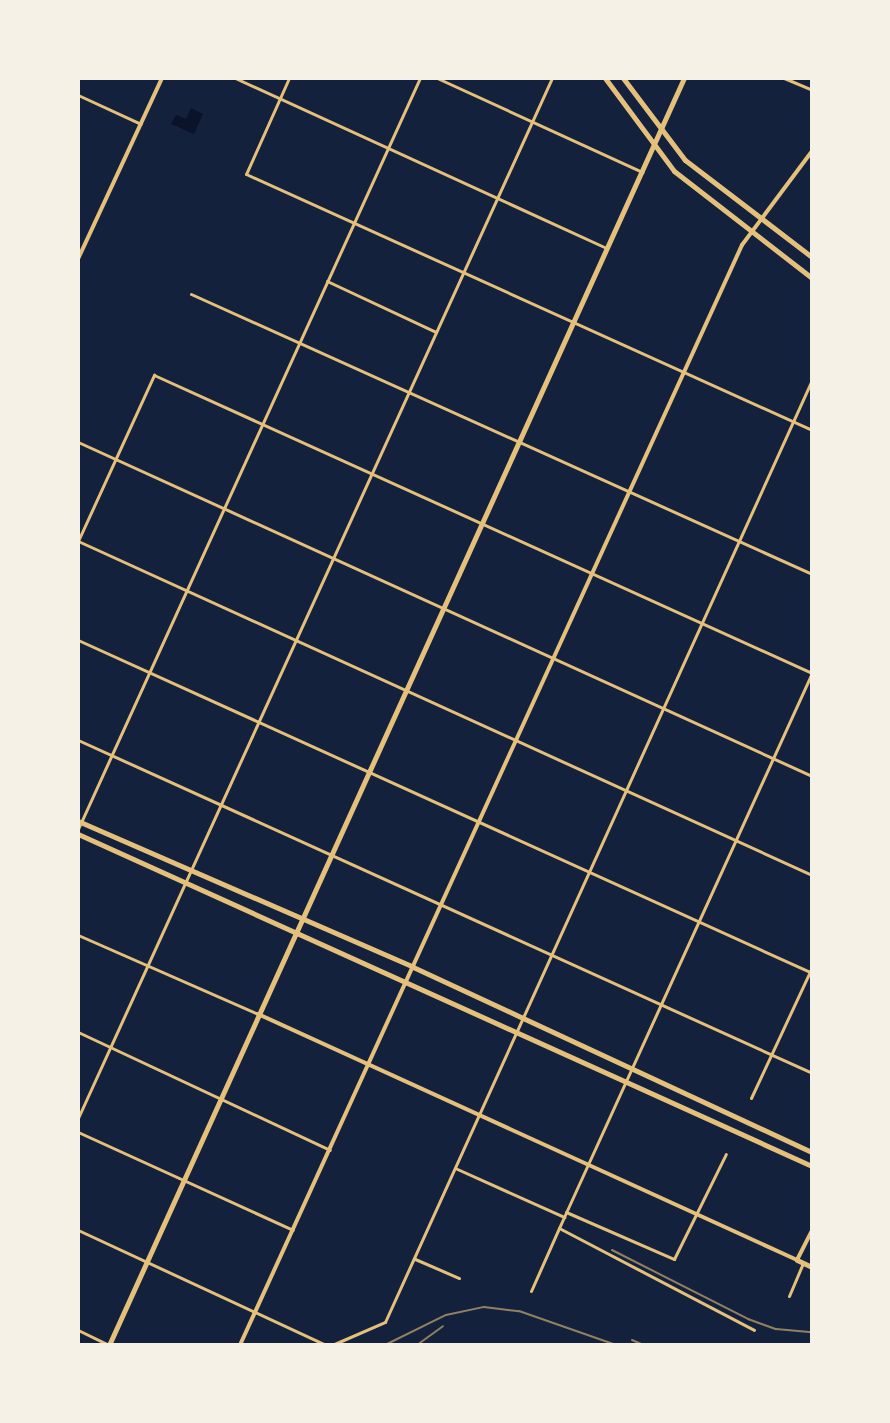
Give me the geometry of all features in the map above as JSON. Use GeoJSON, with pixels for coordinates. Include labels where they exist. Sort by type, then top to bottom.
{"type":"FeatureCollection","features":[{"type":"Feature","properties":{"kind":"main road"},"geometry":{"type":"LineString","coordinates":[[605,78],[653,148],[691,186],[812,278]]}},
{"type":"Feature","properties":{"kind":"main road"},"geometry":{"type":"LineString","coordinates":[[623,78],[660,132],[691,166],[812,257]]}},
{"type":"Feature","properties":{"kind":"main road"},"geometry":{"type":"LineString","coordinates":[[109,1345],[684,78]]}},
{"type":"Feature","properties":{"kind":"main road"},"geometry":{"type":"LineString","coordinates":[[80,821],[301,921],[413,967],[812,1152]]}},
{"type":"Feature","properties":{"kind":"main road"},"geometry":{"type":"LineString","coordinates":[[78,832],[812,1166]]}},
{"type":"Feature","properties":{"kind":"main road"},"geometry":{"type":"LineString","coordinates":[[800,1262],[812,1267]]}},
{"type":"Feature","properties":{"kind":"street"},"geometry":{"type":"LineString","coordinates":[[78,259],[162,78]]}},
{"type":"Feature","properties":{"kind":"street"},"geometry":{"type":"LineString","coordinates":[[235,78],[607,248]]}},
{"type":"Feature","properties":{"kind":"street"},"geometry":{"type":"LineString","coordinates":[[289,78],[246,174],[812,430]]}},
{"type":"Feature","properties":{"kind":"street"},"geometry":{"type":"LineString","coordinates":[[78,832],[80,821],[420,78]]}},
{"type":"Feature","properties":{"kind":"street"},"geometry":{"type":"LineString","coordinates":[[437,78],[642,172]]}},
{"type":"Feature","properties":{"kind":"street"},"geometry":{"type":"LineString","coordinates":[[78,1118],[552,78]]}},
{"type":"Feature","properties":{"kind":"street"},"geometry":{"type":"LineString","coordinates":[[784,78],[812,90]]}},
{"type":"Feature","properties":{"kind":"street"},"geometry":{"type":"LineString","coordinates":[[78,95],[141,124]]}},
{"type":"Feature","properties":{"kind":"street"},"geometry":{"type":"LineString","coordinates":[[240,1345],[750,232],[812,151]]}},
{"type":"Feature","properties":{"kind":"street"},"geometry":{"type":"LineString","coordinates":[[327,281],[436,332]]}},
{"type":"Feature","properties":{"kind":"street"},"geometry":{"type":"LineString","coordinates":[[191,294],[410,389],[812,574]]}},
{"type":"Feature","properties":{"kind":"street"},"geometry":{"type":"LineString","coordinates":[[531,1291],[660,1004],[697,923],[735,841],[812,673],[154,375],[78,541],[296,638],[735,841],[812,875]]}},
{"type":"Feature","properties":{"kind":"street"},"geometry":{"type":"LineString","coordinates":[[78,1230],[329,1345],[385,1322],[812,380]]}},
{"type":"Feature","properties":{"kind":"street"},"geometry":{"type":"LineString","coordinates":[[78,442],[812,776]]}},
{"type":"Feature","properties":{"kind":"street"},"geometry":{"type":"LineString","coordinates":[[78,640],[811,973]]}},
{"type":"Feature","properties":{"kind":"street"},"geometry":{"type":"LineString","coordinates":[[78,740],[812,1073]]}},
{"type":"Feature","properties":{"kind":"street"},"geometry":{"type":"LineString","coordinates":[[78,935],[698,1213],[800,1262]]}},
{"type":"Feature","properties":{"kind":"street"},"geometry":{"type":"LineString","coordinates":[[751,1098],[812,967]]}},
{"type":"Feature","properties":{"kind":"street"},"geometry":{"type":"LineString","coordinates":[[78,1032],[330,1150]]}},
{"type":"Feature","properties":{"kind":"street"},"geometry":{"type":"LineString","coordinates":[[78,1132],[293,1230]]}},
{"type":"Feature","properties":{"kind":"street"},"geometry":{"type":"LineString","coordinates":[[455,1168],[670,1260],[679,1255],[726,1154]]}},
{"type":"Feature","properties":{"kind":"street"},"geometry":{"type":"LineString","coordinates":[[559,1228],[754,1330]]}},
{"type":"Feature","properties":{"kind":"street"},"geometry":{"type":"LineString","coordinates":[[789,1296],[812,1230]]}},
{"type":"Feature","properties":{"kind":"street"},"geometry":{"type":"LineString","coordinates":[[415,1259],[459,1278]]}},
{"type":"Feature","properties":{"kind":"street"},"geometry":{"type":"LineString","coordinates":[[78,1330],[109,1345]]}},
{"type":"Feature","properties":{"kind":"water"},"geometry":{"type":"Polygon","coordinates":[[[191,108],[203,114],[194,134],[171,124],[176,115],[186,119],[191,108]]]}},
{"type":"Feature","properties":{"kind":"railway"},"geometry":{"type":"LineString","coordinates":[[612,1250],[748,1319],[776,1329],[812,1332]]}},
{"type":"Feature","properties":{"kind":"railway"},"geometry":{"type":"LineString","coordinates":[[385,1345],[446,1315],[484,1307],[519,1311],[616,1345]]}},
{"type":"Feature","properties":{"kind":"railway"},"geometry":{"type":"LineString","coordinates":[[417,1345],[443,1326]]}},
{"type":"Feature","properties":{"kind":"railway"},"geometry":{"type":"LineString","coordinates":[[632,1340],[644,1345]]}}]}
